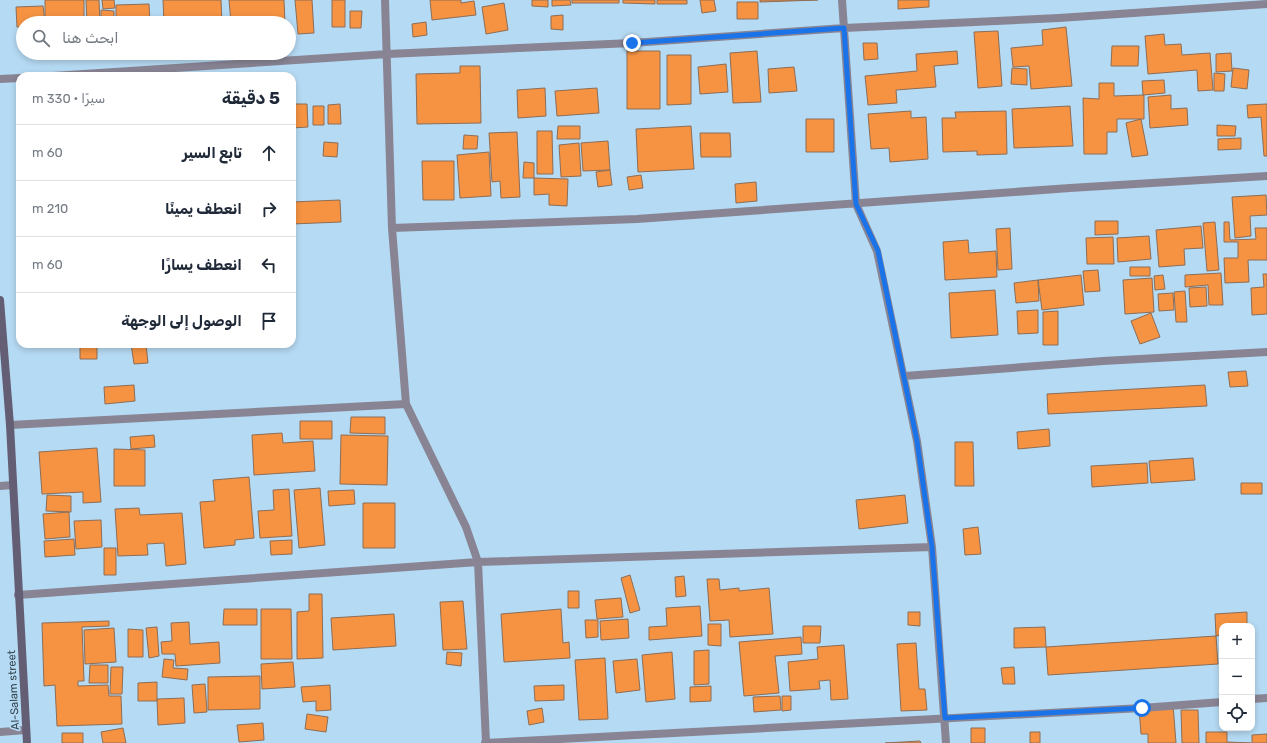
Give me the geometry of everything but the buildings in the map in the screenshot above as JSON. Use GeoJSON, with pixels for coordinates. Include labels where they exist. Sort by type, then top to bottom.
{"type":"FeatureCollection","features":[{"type":"Feature","properties":{"kind":"street"},"geometry":{"type":"LineString","coordinates":[[385,0],[388,54],[392,228],[406,404],[466,527],[478,562],[486,743],[1219,702]]}},
{"type":"Feature","properties":{"kind":"street"},"geometry":{"type":"LineString","coordinates":[[842,0],[856,204],[878,251],[905,376],[917,441],[932,547],[946,743]]}},
{"type":"Feature","properties":{"kind":"street"},"geometry":{"type":"LineString","coordinates":[[114,72],[388,54],[632,43],[844,28],[1059,18],[1267,4]]}},
{"type":"Feature","properties":{"kind":"street"},"geometry":{"type":"LineString","coordinates":[[0,79],[16,78]]}},
{"type":"Feature","properties":{"kind":"street"},"geometry":{"type":"LineString","coordinates":[[392,228],[637,219],[1070,188],[1267,176]]}},
{"type":"Feature","properties":{"kind":"street","name":"Al-Salam street"},"geometry":{"type":"LineString","coordinates":[[0,300],[10,426],[26,743]]}},
{"type":"Feature","properties":{"kind":"street"},"geometry":{"type":"LineString","coordinates":[[905,376],[1103,361],[1267,352]]}},
{"type":"Feature","properties":{"kind":"street"},"geometry":{"type":"LineString","coordinates":[[10,426],[406,404]]}},
{"type":"Feature","properties":{"kind":"street"},"geometry":{"type":"LineString","coordinates":[[0,486],[13,484]]}},
{"type":"Feature","properties":{"kind":"street"},"geometry":{"type":"LineString","coordinates":[[18,595],[478,562],[932,547]]}},
{"type":"Feature","properties":{"kind":"street"},"geometry":{"type":"LineString","coordinates":[[1255,700],[1267,698]]}},
{"type":"Feature","properties":{"kind":"street"},"geometry":{"type":"LineString","coordinates":[[0,732],[26,730]]}},
{"type":"Feature","properties":{"kind":"route"},"geometry":{"type":"LineString","coordinates":[[632,43],[844,28],[856,204],[878,251],[905,376],[917,441],[932,547],[945,718],[1142,708]]}}]}
